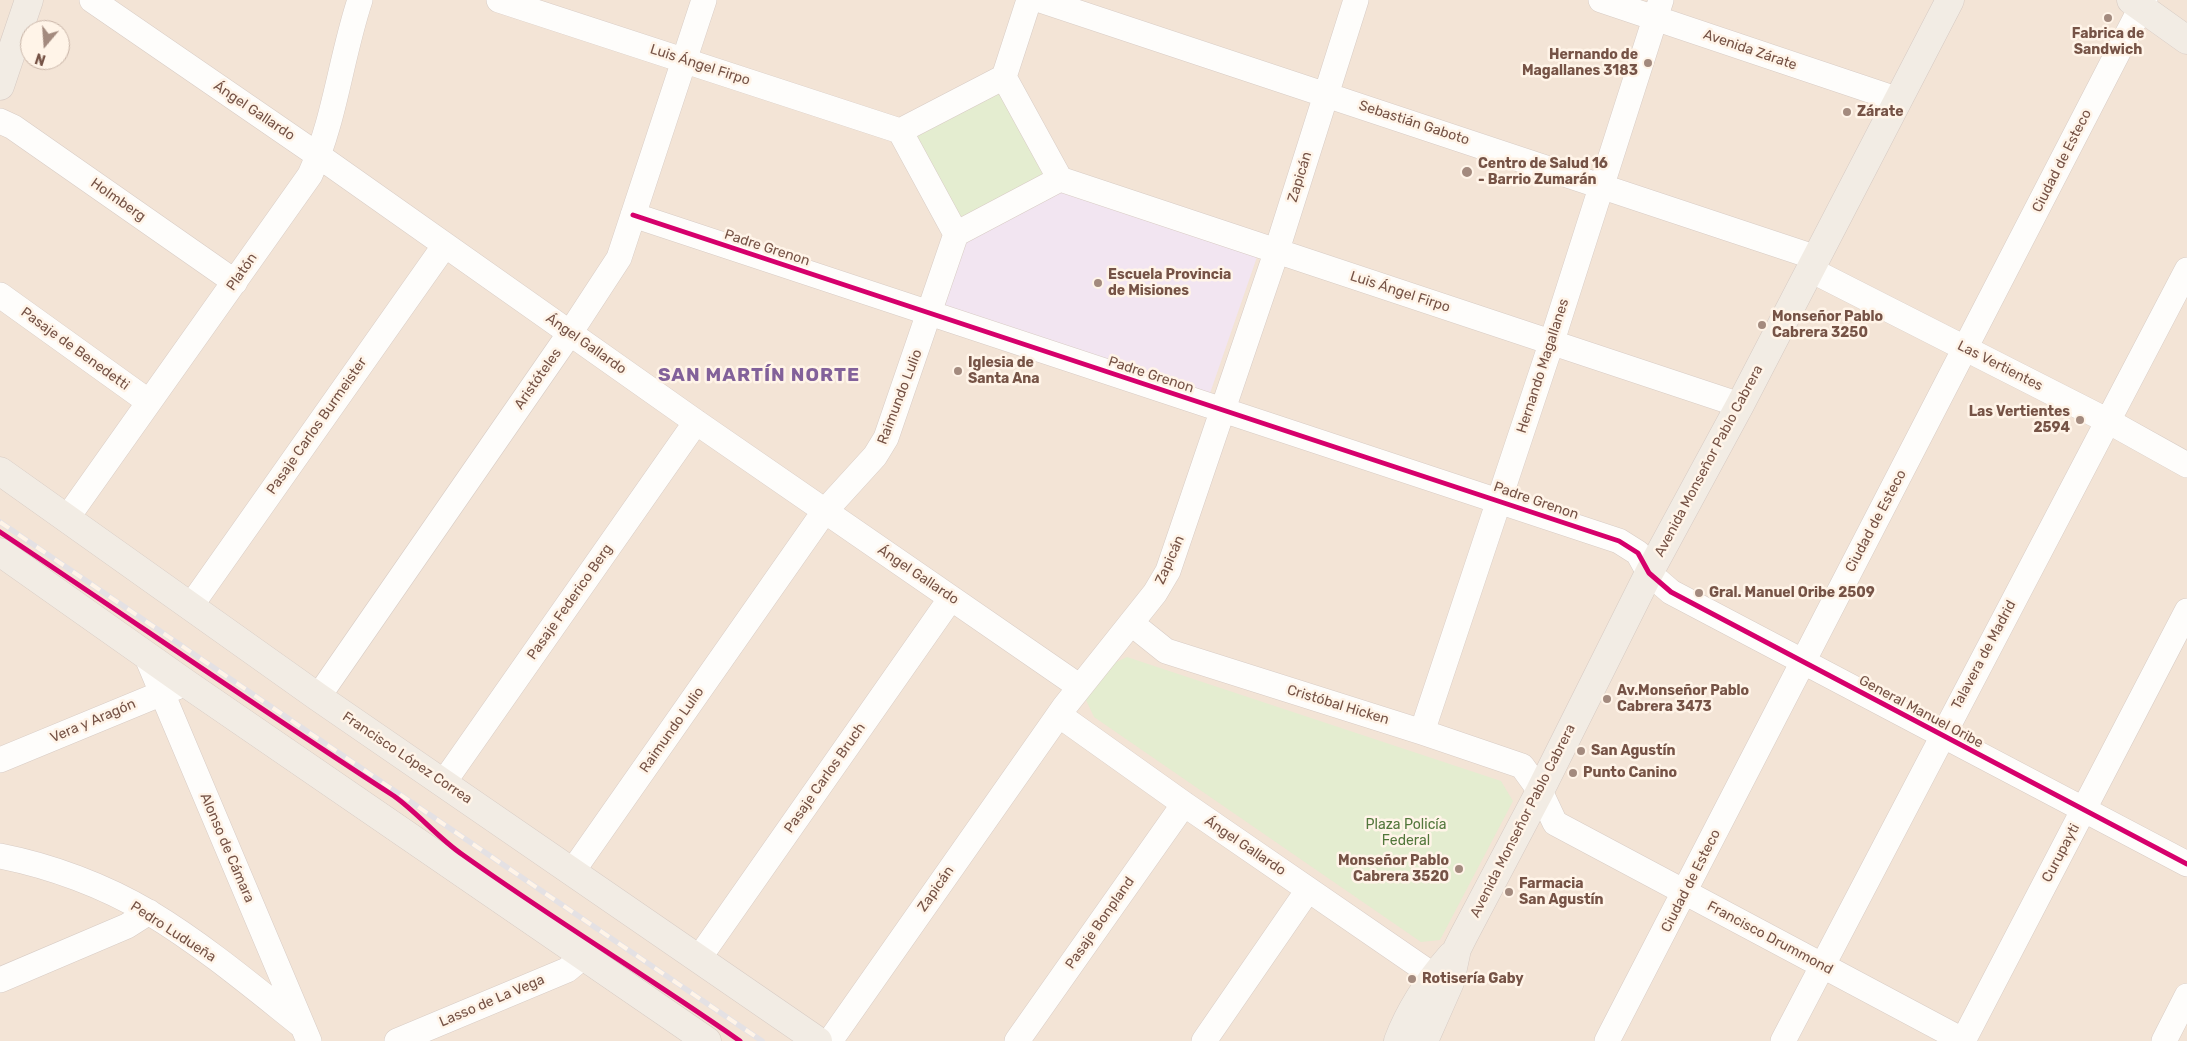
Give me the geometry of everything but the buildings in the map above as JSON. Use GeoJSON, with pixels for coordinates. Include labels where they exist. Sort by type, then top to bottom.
{"type":"FeatureCollection","features":[{"type":"Feature","properties":{"kind":"main road"},"geometry":{"type":"LineString","coordinates":[[0,86],[8,38],[29,0]]}},
{"type":"Feature","properties":{"kind":"main road","name":"Avenida Monseñor Pablo Cabrera"},"geometry":{"type":"LineString","coordinates":[[1405,1036],[1434,976],[1457,949],[1540,791],[1649,573],[1740,405],[1950,0]]}},
{"type":"Feature","properties":{"kind":"main road"},"geometry":{"type":"LineString","coordinates":[[2139,2],[2187,40]]}},
{"type":"Feature","properties":{"kind":"main road","name":"Francisco López Correa"},"geometry":{"type":"LineString","coordinates":[[0,471],[190,607],[818,1041]]}},
{"type":"Feature","properties":{"kind":"main road"},"geometry":{"type":"LineString","coordinates":[[0,552],[187,684],[707,1041]]}},
{"type":"Feature","properties":{"kind":"main road","name":"Avenida Monseñor Pablo Cabrera"},"geometry":{"type":"LineString","coordinates":[[1405,1036],[1450,982],[1457,949]]}},
{"type":"Feature","properties":{"kind":"street","name":"Ángel Gallardo"},"geometry":{"type":"LineString","coordinates":[[92,0],[319,156],[824,512],[1080,688]]}},
{"type":"Feature","properties":{"kind":"street","name":"Platón"},"geometry":{"type":"LineString","coordinates":[[67,518],[310,175],[319,156],[360,0]]}},
{"type":"Feature","properties":{"kind":"street","name":"Luis Ángel Firpo"},"geometry":{"type":"LineString","coordinates":[[500,0],[900,130]]}},
{"type":"Feature","properties":{"kind":"street","name":"Aristóteles"},"geometry":{"type":"LineString","coordinates":[[318,696],[570,333],[619,258],[704,0]]}},
{"type":"Feature","properties":{"kind":"street"},"geometry":{"type":"LineString","coordinates":[[1004,77],[1060,179],[956,234],[900,130],[1004,77],[1029,0]]}},
{"type":"Feature","properties":{"kind":"street","name":"Sebastián Gaboto"},"geometry":{"type":"LineString","coordinates":[[1040,0],[1602,185],[1814,264]]}},
{"type":"Feature","properties":{"kind":"street","name":"Zapicán"},"geometry":{"type":"LineString","coordinates":[[830,1041],[1059,715],[1155,593],[1168,571],[1276,253],[1356,0]]}},
{"type":"Feature","properties":{"kind":"street","name":"Avenida Zárate"},"geometry":{"type":"LineString","coordinates":[[1601,0],[1658,9],[1898,100]]}},
{"type":"Feature","properties":{"kind":"street","name":"Ciudad de Esteco"},"geometry":{"type":"LineString","coordinates":[[1607,1041],[1966,348],[2139,2]]}},
{"type":"Feature","properties":{"kind":"street","name":"Hernando Magallanes"},"geometry":{"type":"LineString","coordinates":[[1422,732],[1552,341],[1658,9]]}},
{"type":"Feature","properties":{"kind":"street","name":"Holmberg"},"geometry":{"type":"LineString","coordinates":[[0,121],[13,128],[235,282]]}},
{"type":"Feature","properties":{"kind":"street","name":"Luis Ángel Firpo"},"geometry":{"type":"LineString","coordinates":[[1060,179],[1276,253],[1552,341],[1740,405]]}},
{"type":"Feature","properties":{"kind":"street","name":"Padre Grenon"},"geometry":{"type":"LineString","coordinates":[[633,215],[1500,500],[1619,541],[1638,553],[1649,573]]}},
{"type":"Feature","properties":{"kind":"street","name":"Raimundo Lulio"},"geometry":{"type":"LineString","coordinates":[[572,872],[824,512],[882,446],[893,422],[931,314],[956,234]]}},
{"type":"Feature","properties":{"kind":"street","name":"Pasaje Carlos Burmeister"},"geometry":{"type":"LineString","coordinates":[[190,607],[445,245]]}},
{"type":"Feature","properties":{"kind":"street","name":"Las Vertientes"},"geometry":{"type":"LineString","coordinates":[[1814,264],[1966,348],[2187,465]]}},
{"type":"Feature","properties":{"kind":"street","name":"Talavera de Madrid"},"geometry":{"type":"LineString","coordinates":[[1783,1041],[2187,270]]}},
{"type":"Feature","properties":{"kind":"street","name":"Pasaje de Benedetti"},"geometry":{"type":"LineString","coordinates":[[0,295],[149,402]]}},
{"type":"Feature","properties":{"kind":"street","name":"Pasaje Federico Berg"},"geometry":{"type":"LineString","coordinates":[[444,782],[696,422]]}},
{"type":"Feature","properties":{"kind":"street","name":"General Manuel Oribe"},"geometry":{"type":"LineString","coordinates":[[1649,573],[1671,592],[2083,811],[2187,864]]}},
{"type":"Feature","properties":{"kind":"street","name":"Pasaje Carlos Bruch"},"geometry":{"type":"LineString","coordinates":[[699,958],[951,598]]}},
{"type":"Feature","properties":{"kind":"street","name":"Curupayti"},"geometry":{"type":"LineString","coordinates":[[1964,1041],[2187,612]]}},
{"type":"Feature","properties":{"kind":"street","name":"Cristóbal Hicken"},"geometry":{"type":"LineString","coordinates":[[1131,623],[1166,651],[1422,732],[1522,766],[1540,791]]}},
{"type":"Feature","properties":{"kind":"street","name":"Alonso de Cámara"},"geometry":{"type":"LineString","coordinates":[[146,655],[306,1034]]}},
{"type":"Feature","properties":{"kind":"street","name":"Vera y Aragón"},"geometry":{"type":"LineString","coordinates":[[0,760],[187,684]]}},
{"type":"Feature","properties":{"kind":"street","name":"Ángel Gallardo"},"geometry":{"type":"LineString","coordinates":[[1059,715],[1184,804],[1434,976]]}},
{"type":"Feature","properties":{"kind":"street","name":"Francisco Drummond"},"geometry":{"type":"LineString","coordinates":[[1540,791],[1555,823],[1964,1041]]}},
{"type":"Feature","properties":{"kind":"street","name":"Pasaje Bonpland"},"geometry":{"type":"LineString","coordinates":[[1017,1041],[1184,804]]}},
{"type":"Feature","properties":{"kind":"street","name":"Pedro Ludueña"},"geometry":{"type":"LineString","coordinates":[[0,856],[50,869],[80,880],[149,912],[196,945],[306,1034]]}},
{"type":"Feature","properties":{"kind":"street"},"geometry":{"type":"LineString","coordinates":[[1204,1041],[1308,890]]}},
{"type":"Feature","properties":{"kind":"street"},"geometry":{"type":"LineString","coordinates":[[0,980],[127,926],[149,912]]}},
{"type":"Feature","properties":{"kind":"street","name":"Lasso de La Vega"},"geometry":{"type":"LineString","coordinates":[[397,1041],[567,970],[584,956]]}},
{"type":"Feature","properties":{"kind":"street"},"geometry":{"type":"LineString","coordinates":[[2164,1041],[2187,996]]}},
{"type":"Feature","properties":{"kind":"shaded area"},"geometry":{"type":"Polygon","coordinates":[[[0,0],[2187,0],[2187,1041],[0,1041],[0,0]]]}},
{"type":"Feature","properties":{"kind":"shaded area","name":"Escuela Provincia de Misiones"},"geometry":{"type":"Polygon","coordinates":[[[1061,188],[1258,254],[1208,399],[939,312],[959,246],[1061,188]]]}},
{"type":"Feature","properties":{"kind":"green space"},"geometry":{"type":"Polygon","coordinates":[[[999,86],[1047,176],[960,221],[912,132],[999,86]]]}},
{"type":"Feature","properties":{"kind":"green space","name":"Plaza Policía Federal"},"geometry":{"type":"Polygon","coordinates":[[[1127,657],[1501,781],[1513,801],[1440,940],[1421,942],[1094,717],[1086,700],[1112,664],[1127,657]]]}},
{"type":"Feature","properties":{"kind":"railway"},"geometry":{"type":"LineString","coordinates":[[0,522],[762,1041]]}},
{"type":"Feature","properties":{"kind":"cycle path"},"geometry":{"type":"LineString","coordinates":[[633,215],[1619,541],[1638,553],[1649,573],[1671,592],[2187,864]]}},
{"type":"Feature","properties":{"kind":"cycle path"},"geometry":{"type":"LineString","coordinates":[[0,532],[394,796],[463,855],[740,1041]]}},
{"type":"Feature","properties":{"kind":"place","name":"Fabrica de Sandwich"},"geometry":{"type":"Point","coordinates":[2108,18]}},
{"type":"Feature","properties":{"kind":"place","name":"Hernando de Magallanes 3183"},"geometry":{"type":"Point","coordinates":[1648,63]}},
{"type":"Feature","properties":{"kind":"place","name":"Zárate"},"geometry":{"type":"Point","coordinates":[1847,112]}},
{"type":"Feature","properties":{"kind":"place","name":"Centro de Salud 16 - Barrio Zumarán"},"geometry":{"type":"Point","coordinates":[1467,172]}},
{"type":"Feature","properties":{"kind":"place","name":"Escuela Provincia de Misiones"},"geometry":{"type":"Point","coordinates":[1098,283]}},
{"type":"Feature","properties":{"kind":"place","name":"Monseñor Pablo Cabrera 3250"},"geometry":{"type":"Point","coordinates":[1762,325]}},
{"type":"Feature","properties":{"kind":"place","name":"Iglesia de Santa Ana"},"geometry":{"type":"Point","coordinates":[958,371]}},
{"type":"Feature","properties":{"kind":"place","name":"Las Vertientes 2594"},"geometry":{"type":"Point","coordinates":[2080,420]}},
{"type":"Feature","properties":{"kind":"place","name":"Gral. Manuel Oribe 2509"},"geometry":{"type":"Point","coordinates":[1699,593]}},
{"type":"Feature","properties":{"kind":"place","name":"Av.Monseñor Pablo Cabrera 3473"},"geometry":{"type":"Point","coordinates":[1607,699]}},
{"type":"Feature","properties":{"kind":"place","name":"San Agustín"},"geometry":{"type":"Point","coordinates":[1581,751]}},
{"type":"Feature","properties":{"kind":"place","name":"Punto Canino"},"geometry":{"type":"Point","coordinates":[1573,773]}},
{"type":"Feature","properties":{"kind":"place","name":"Monseñor Pablo Cabrera 3520"},"geometry":{"type":"Point","coordinates":[1459,869]}},
{"type":"Feature","properties":{"kind":"place","name":"Farmacia San Agustín"},"geometry":{"type":"Point","coordinates":[1509,892]}},
{"type":"Feature","properties":{"kind":"place","name":"Rotisería Gaby"},"geometry":{"type":"Point","coordinates":[1412,979]}},
{"type":"Feature","properties":{"kind":"district","name":"SAN MARTÍN NORTE"},"geometry":{"type":"Point","coordinates":[759,376]}}]}
